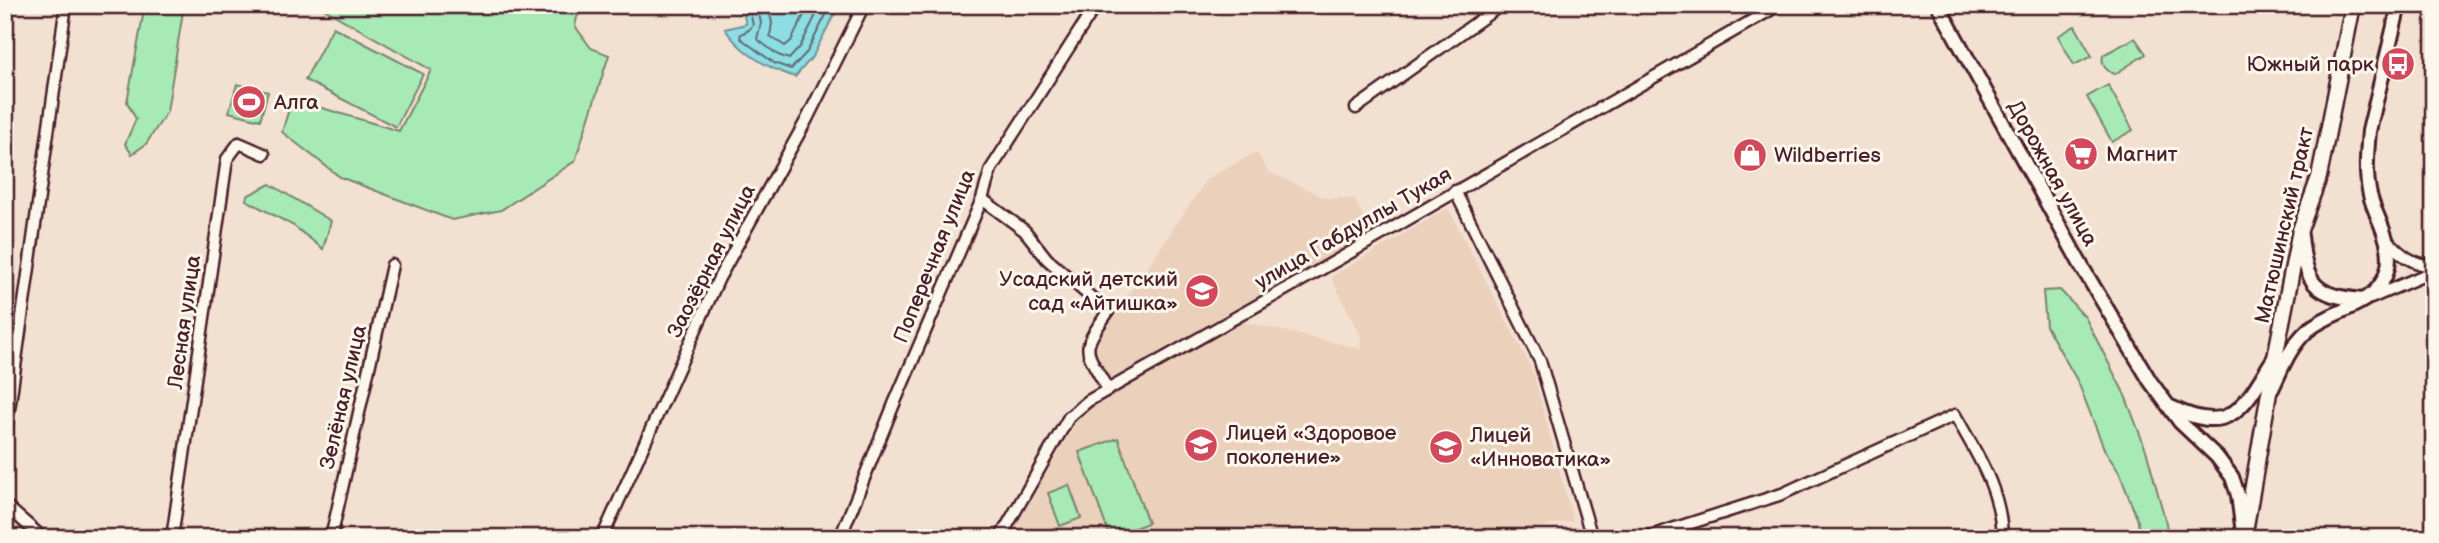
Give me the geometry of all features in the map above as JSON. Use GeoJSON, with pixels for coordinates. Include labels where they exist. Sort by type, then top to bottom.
{"type":"FeatureCollection","features":[{"type":"Feature","properties":{"kind":"main road","name":"Матюшинский тракт"},"geometry":{"type":"LineString","coordinates":[[2244,538],[2300,230],[2319,177],[2353,5]]}},
{"type":"Feature","properties":{"kind":"street"},"geometry":{"type":"LineString","coordinates":[[5,438],[66,5]]}},
{"type":"Feature","properties":{"kind":"street","name":"Заозёрная улица"},"geometry":{"type":"LineString","coordinates":[[602,538],[719,278],[807,119],[864,5]]}},
{"type":"Feature","properties":{"kind":"street","name":"Поперечная улица"},"geometry":{"type":"LineString","coordinates":[[840,538],[982,199],[991,169],[1096,5]]}},
{"type":"Feature","properties":{"kind":"street"},"geometry":{"type":"LineString","coordinates":[[1356,108],[1501,5]]}},
{"type":"Feature","properties":{"kind":"street","name":"улица Габдуллы Тукая"},"geometry":{"type":"LineString","coordinates":[[1000,538],[1069,417],[1108,388],[1320,271],[1779,5]]}},
{"type":"Feature","properties":{"kind":"street","name":"Дорожная улица"},"geometry":{"type":"LineString","coordinates":[[1938,5],[2082,267],[2150,381],[2180,422],[2217,457],[2232,477],[2238,495],[2244,538]]}},
{"type":"Feature","properties":{"kind":"street"},"geometry":{"type":"LineString","coordinates":[[2368,300],[2385,277],[2389,264],[2387,240],[2369,192],[2367,152],[2369,131],[2399,5]]}},
{"type":"Feature","properties":{"kind":"street","name":"Лесная улица"},"geometry":{"type":"LineString","coordinates":[[172,538],[227,159],[239,143],[264,154]]}},
{"type":"Feature","properties":{"kind":"street"},"geometry":{"type":"LineString","coordinates":[[1455,191],[1540,361],[1592,538]]}},
{"type":"Feature","properties":{"kind":"street"},"geometry":{"type":"LineString","coordinates":[[982,199],[1026,231],[1047,260],[1108,312],[1088,342],[1087,353],[1108,388]]}},
{"type":"Feature","properties":{"kind":"street"},"geometry":{"type":"LineString","coordinates":[[2300,230],[2304,263],[2316,286],[2337,298],[2368,300]]}},
{"type":"Feature","properties":{"kind":"street"},"geometry":{"type":"LineString","coordinates":[[2387,240],[2401,255],[2434,269]]}},
{"type":"Feature","properties":{"kind":"street","name":"Зелёная улица"},"geometry":{"type":"LineString","coordinates":[[331,538],[392,265]]}},
{"type":"Feature","properties":{"kind":"street"},"geometry":{"type":"LineString","coordinates":[[2268,399],[2291,350],[2306,332],[2324,319],[2434,269]]}},
{"type":"Feature","properties":{"kind":"street"},"geometry":{"type":"LineString","coordinates":[[2169,406],[2201,419],[2217,419],[2230,415],[2241,408],[2249,398],[2275,358]]}},
{"type":"Feature","properties":{"kind":"street"},"geometry":{"type":"LineString","coordinates":[[1644,538],[1782,494],[1955,415],[1991,480],[2002,538]]}},
{"type":"Feature","properties":{"kind":"street"},"geometry":{"type":"LineString","coordinates":[[5,505],[39,537]]}},
{"type":"Feature","properties":{"kind":"shaded area","name":"Усадский детский сад «Айтишка»"},"geometry":{"type":"Polygon","coordinates":[[[1256,152],[1269,172],[1326,198],[1354,199],[1373,234],[1110,381],[1093,352],[1093,347],[1207,179],[1256,152]]]}},
{"type":"Feature","properties":{"kind":"shaded area"},"geometry":{"type":"Polygon","coordinates":[[[1448,208],[1533,372],[1573,521],[1481,538],[1008,538],[1083,411],[1240,321],[1362,349],[1361,336],[1331,277],[1448,208]]]}},
{"type":"Feature","properties":{"kind":"green space"},"geometry":{"type":"Polygon","coordinates":[[[145,5],[184,5],[167,112],[146,144],[132,154],[125,144],[136,119],[127,102],[145,5]]]}},
{"type":"Feature","properties":{"kind":"green space"},"geometry":{"type":"Polygon","coordinates":[[[317,5],[586,5],[577,17],[575,26],[591,48],[609,55],[575,161],[501,210],[452,220],[340,177],[282,132],[292,99],[399,131],[431,70],[317,5]]]}},
{"type":"Feature","properties":{"kind":"green space"},"geometry":{"type":"Polygon","coordinates":[[[2075,26],[2092,56],[2074,65],[2058,36],[2075,26]]]}},
{"type":"Feature","properties":{"kind":"green space"},"geometry":{"type":"Polygon","coordinates":[[[333,27],[423,74],[396,127],[305,80],[333,27]]]}},
{"type":"Feature","properties":{"kind":"green space"},"geometry":{"type":"Polygon","coordinates":[[[2135,38],[2146,54],[2115,74],[2107,69],[2103,55],[2135,38]]]}},
{"type":"Feature","properties":{"kind":"green space","name":"Алга"},"geometry":{"type":"Polygon","coordinates":[[[237,84],[268,92],[260,120],[229,112],[237,84]]]}},
{"type":"Feature","properties":{"kind":"green space"},"geometry":{"type":"Polygon","coordinates":[[[2108,85],[2133,130],[2112,142],[2087,97],[2108,85]]]}},
{"type":"Feature","properties":{"kind":"green space"},"geometry":{"type":"Polygon","coordinates":[[[270,184],[331,221],[323,249],[294,226],[246,200],[247,196],[270,184]]]}},
{"type":"Feature","properties":{"kind":"green space"},"geometry":{"type":"Polygon","coordinates":[[[2060,290],[2085,317],[2124,393],[2146,450],[2168,538],[2139,538],[2138,521],[2119,472],[2105,451],[2078,382],[2046,326],[2043,291],[2060,290]]]}},
{"type":"Feature","properties":{"kind":"green space"},"geometry":{"type":"Polygon","coordinates":[[[1118,438],[1148,523],[1110,537],[1079,452],[1118,438]]]}},
{"type":"Feature","properties":{"kind":"green space"},"geometry":{"type":"Polygon","coordinates":[[[1069,485],[1081,518],[1060,526],[1048,493],[1069,485]]]}},
{"type":"Feature","properties":{"kind":"water"},"geometry":{"type":"Polygon","coordinates":[[[741,5],[839,5],[813,56],[795,77],[756,59],[739,46],[725,29],[746,24],[741,5]]]}},
{"type":"Feature","properties":{"kind":"place","name":"Южный парк"},"geometry":{"type":"Point","coordinates":[2398,64]}},
{"type":"Feature","properties":{"kind":"place","name":"Алга"},"geometry":{"type":"Point","coordinates":[249,102]}},
{"type":"Feature","properties":{"kind":"place","name":"Магнит"},"geometry":{"type":"Point","coordinates":[2081,154]}},
{"type":"Feature","properties":{"kind":"place","name":"Wildberries"},"geometry":{"type":"Point","coordinates":[1750,155]}},
{"type":"Feature","properties":{"kind":"place","name":"Усадский детский сад «Айтишка»"},"geometry":{"type":"Point","coordinates":[1202,291]}},
{"type":"Feature","properties":{"kind":"place","name":"Лицей «Здоровое поколение»"},"geometry":{"type":"Point","coordinates":[1201,445]}},
{"type":"Feature","properties":{"kind":"place","name":"Лицей «Инноватика»"},"geometry":{"type":"Point","coordinates":[1446,447]}}]}
